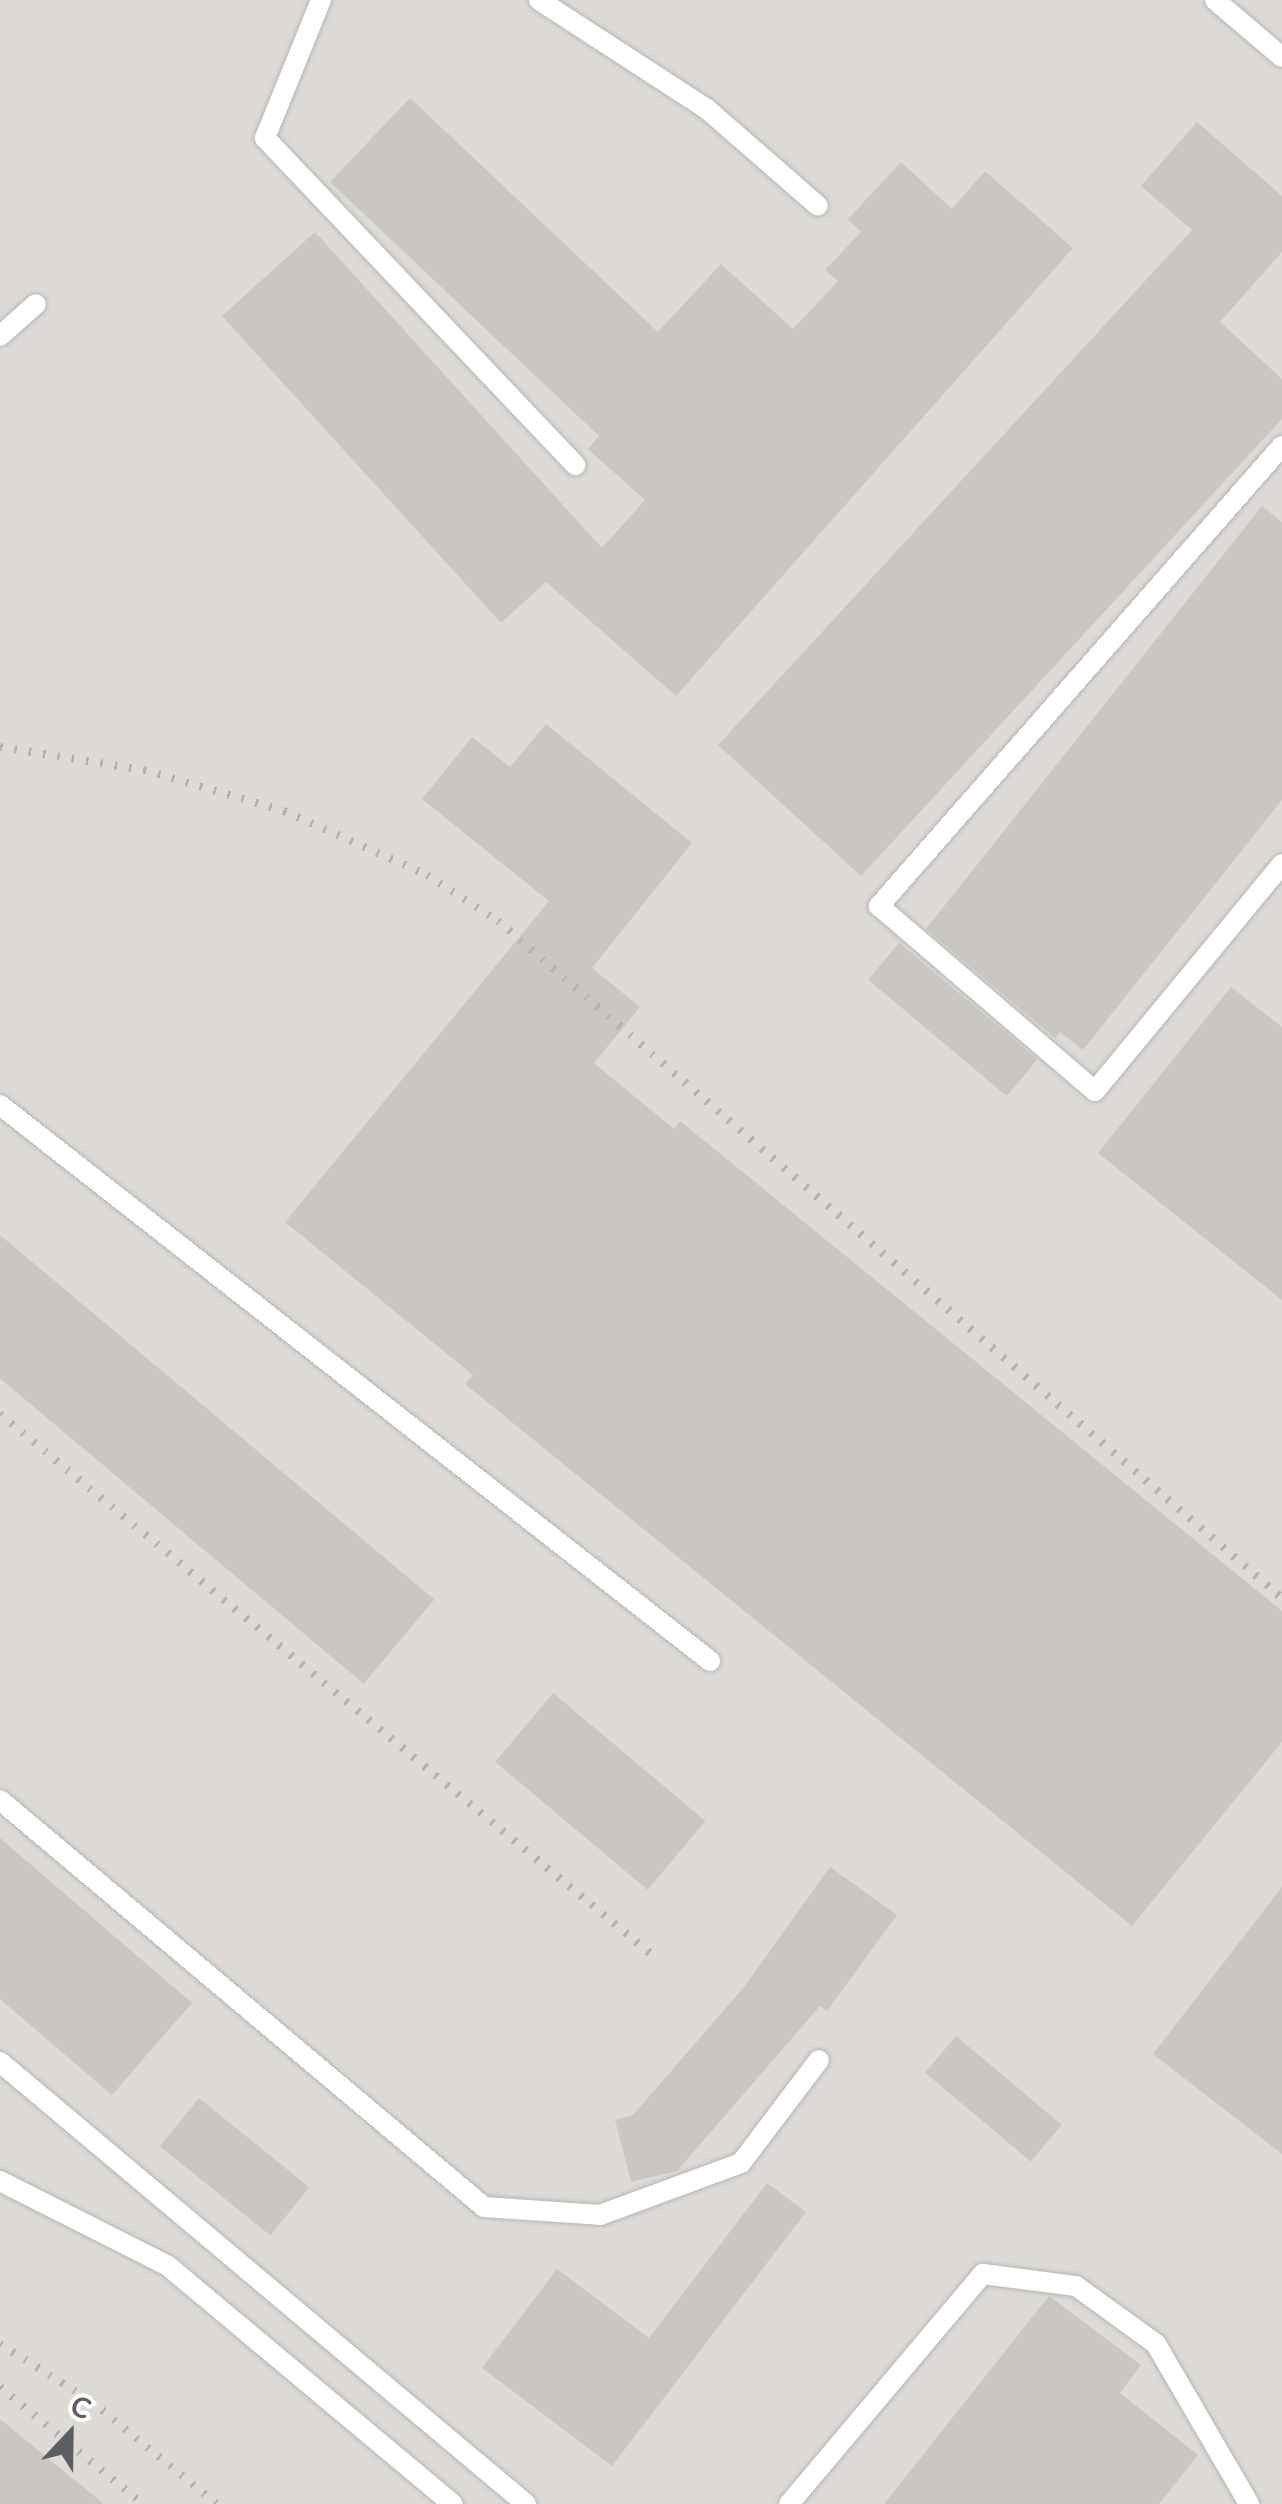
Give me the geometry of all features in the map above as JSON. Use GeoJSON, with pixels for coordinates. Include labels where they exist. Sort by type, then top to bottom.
{"type":"FeatureCollection","features":[{"type":"Feature","properties":{"kind":"lane"},"geometry":{"type":"LineString","coordinates":[[321,0],[265,138],[574,465]]}},
{"type":"Feature","properties":{"kind":"lane"},"geometry":{"type":"LineString","coordinates":[[539,0],[708,109],[818,206]]}},
{"type":"Feature","properties":{"kind":"lane"},"geometry":{"type":"LineString","coordinates":[[1215,0],[1282,57]]}},
{"type":"Feature","properties":{"kind":"lane"},"geometry":{"type":"LineString","coordinates":[[0,336],[36,304]]}},
{"type":"Feature","properties":{"kind":"lane"},"geometry":{"type":"LineString","coordinates":[[1282,446],[880,906],[1095,1091],[1282,864]]}},
{"type":"Feature","properties":{"kind":"lane"},"geometry":{"type":"LineString","coordinates":[[0,1106],[710,1661]]}},
{"type":"Feature","properties":{"kind":"lane"},"geometry":{"type":"LineString","coordinates":[[0,1800],[484,2206],[600,2215],[742,2163],[819,2060]]}},
{"type":"Feature","properties":{"kind":"lane"},"geometry":{"type":"LineString","coordinates":[[0,2062],[526,2504]]}},
{"type":"Feature","properties":{"kind":"lane"},"geometry":{"type":"LineString","coordinates":[[0,2181],[168,2266],[454,2504]]}},
{"type":"Feature","properties":{"kind":"lane"},"geometry":{"type":"LineString","coordinates":[[790,2504],[983,2274],[1076,2286],[1156,2344],[1249,2504]]}},
{"type":"Feature","properties":{"kind":"shaded area"},"geometry":{"type":"Polygon","coordinates":[[[0,0],[1282,0],[1282,2504],[0,2504],[0,0]]]}},
{"type":"Feature","properties":{"kind":"building"},"geometry":{"type":"Polygon","coordinates":[[[410,98],[658,332],[721,264],[793,329],[838,281],[825,270],[861,232],[848,219],[901,162],[952,209],[985,171],[1073,248],[676,696],[546,582],[501,623],[222,316],[315,232],[602,548],[645,500],[588,449],[599,436],[330,182],[410,98]]]}},
{"type":"Feature","properties":{"kind":"building"},"geometry":{"type":"Polygon","coordinates":[[[1197,122],[1282,196],[1282,252],[1220,322],[1282,379],[1282,419],[861,876],[718,745],[1192,230],[1141,186],[1197,122]]]}},
{"type":"Feature","properties":{"kind":"building"},"geometry":{"type":"Polygon","coordinates":[[[1262,506],[1282,522],[1282,800],[1083,1050],[1060,1032],[1055,1038],[926,929],[1262,506]]]}},
{"type":"Feature","properties":{"kind":"building"},"geometry":{"type":"Polygon","coordinates":[[[546,724],[692,843],[592,968],[640,1007],[594,1063],[674,1129],[680,1121],[1282,1611],[1282,1742],[1132,1926],[465,1384],[473,1375],[285,1222],[549,901],[422,799],[472,737],[510,767],[546,724]]]}},
{"type":"Feature","properties":{"kind":"building"},"geometry":{"type":"Polygon","coordinates":[[[899,943],[1038,1059],[1007,1096],[868,980],[899,943]]]}},
{"type":"Feature","properties":{"kind":"building"},"geometry":{"type":"Polygon","coordinates":[[[1231,987],[1282,1027],[1282,1300],[1098,1153],[1231,987]]]}},
{"type":"Feature","properties":{"kind":"building"},"geometry":{"type":"Polygon","coordinates":[[[0,1235],[434,1599],[364,1684],[0,1379],[0,1235]]]}},
{"type":"Feature","properties":{"kind":"building"},"geometry":{"type":"Polygon","coordinates":[[[553,1693],[705,1821],[648,1890],[495,1762],[553,1693]]]}},
{"type":"Feature","properties":{"kind":"building"},"geometry":{"type":"Polygon","coordinates":[[[0,1838],[192,2003],[112,2095],[0,1999],[0,1838]]]}},
{"type":"Feature","properties":{"kind":"building"},"geometry":{"type":"Polygon","coordinates":[[[830,1867],[897,1915],[827,2011],[820,2006],[677,2171],[631,2182],[615,2120],[633,2115],[744,1987],[830,1867]]]}},
{"type":"Feature","properties":{"kind":"building"},"geometry":{"type":"Polygon","coordinates":[[[1282,1887],[1282,2154],[1153,2054],[1282,1887]]]}},
{"type":"Feature","properties":{"kind":"building"},"geometry":{"type":"Polygon","coordinates":[[[956,2036],[1062,2125],[1031,2161],[925,2073],[956,2036]]]}},
{"type":"Feature","properties":{"kind":"building"},"geometry":{"type":"Polygon","coordinates":[[[199,2098],[309,2187],[270,2236],[160,2146],[199,2098]]]}},
{"type":"Feature","properties":{"kind":"building"},"geometry":{"type":"Polygon","coordinates":[[[767,2183],[806,2212],[612,2466],[482,2368],[557,2269],[649,2338],[767,2183]]]}},
{"type":"Feature","properties":{"kind":"building"},"geometry":{"type":"Polygon","coordinates":[[[1049,2296],[1141,2365],[1120,2393],[1198,2455],[1159,2504],[884,2504],[1049,2296]]]}},
{"type":"Feature","properties":{"kind":"building"},"geometry":{"type":"Polygon","coordinates":[[[0,2419],[104,2504],[0,2504],[0,2419]]]}},
{"type":"Feature","properties":{"kind":"railway"},"geometry":{"type":"LineString","coordinates":[[0,747],[144,770],[284,811],[427,875],[498,921],[1282,1598]]}},
{"type":"Feature","properties":{"kind":"railway"},"geometry":{"type":"LineString","coordinates":[[0,1414],[657,1959]]}},
{"type":"Feature","properties":{"kind":"railway"},"geometry":{"type":"LineString","coordinates":[[0,2344],[91,2401],[217,2504]]}},
{"type":"Feature","properties":{"kind":"railway"},"geometry":{"type":"LineString","coordinates":[[0,2387],[143,2504]]}}]}
